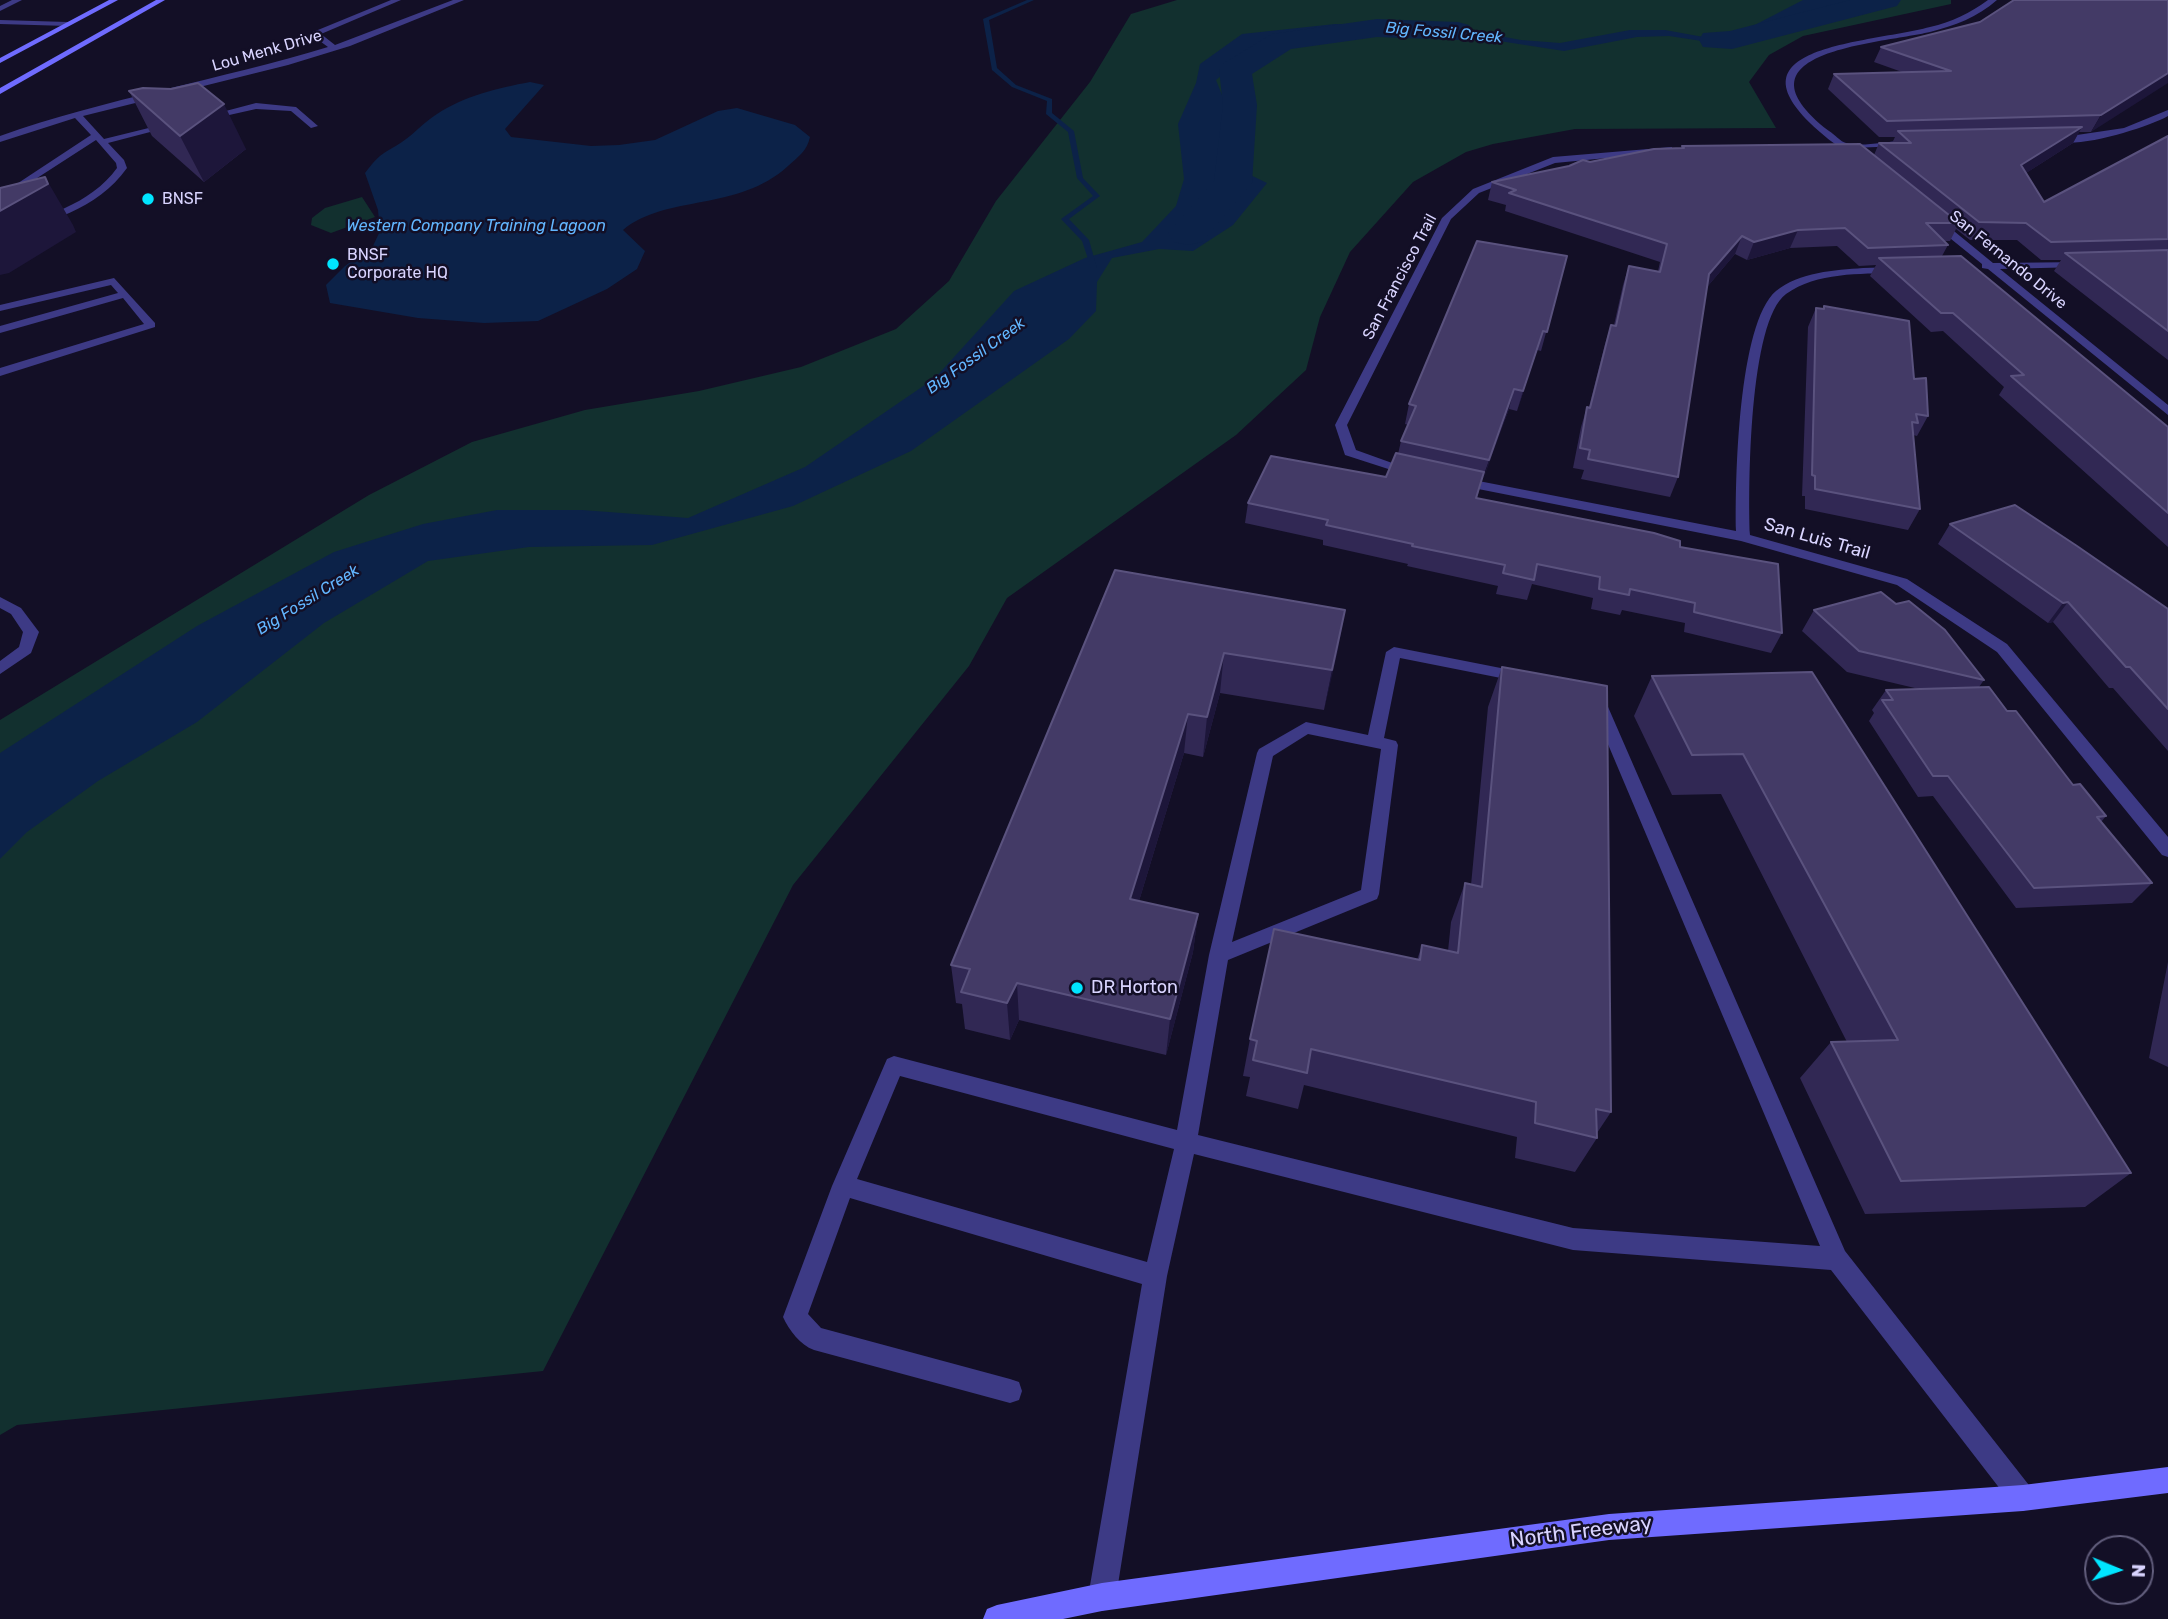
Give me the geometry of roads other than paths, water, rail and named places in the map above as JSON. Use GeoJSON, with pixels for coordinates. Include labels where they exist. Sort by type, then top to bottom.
{"type":"FeatureCollection","features":[{"type":"Feature","properties":{"kind":"main road"},"geometry":{"type":"LineString","coordinates":[[0,61],[114,0]]}},
{"type":"Feature","properties":{"kind":"main road"},"geometry":{"type":"LineString","coordinates":[[0,91],[160,0]]}},
{"type":"Feature","properties":{"kind":"main road","name":"North Freeway"},"geometry":{"type":"LineString","coordinates":[[997,1619],[1102,1597],[1609,1527],[2023,1498],[2168,1480]]}},
{"type":"Feature","properties":{"kind":"street"},"geometry":{"type":"LineString","coordinates":[[0,9],[18,0]]}},
{"type":"Feature","properties":{"kind":"street"},"geometry":{"type":"LineString","coordinates":[[334,48],[316,34],[397,0]]}},
{"type":"Feature","properties":{"kind":"street","name":"Lou Menk Drive"},"geometry":{"type":"LineString","coordinates":[[0,139],[50,121],[218,81],[334,48],[460,0]]}},
{"type":"Feature","properties":{"kind":"street"},"geometry":{"type":"LineString","coordinates":[[1854,154],[1793,98],[1789,79],[1794,70],[1810,58],[1844,47],[1942,25],[1982,11],[1993,0]]}},
{"type":"Feature","properties":{"kind":"street"},"geometry":{"type":"LineString","coordinates":[[0,22],[68,24]]}},
{"type":"Feature","properties":{"kind":"street"},"geometry":{"type":"LineString","coordinates":[[192,121],[256,106],[293,109],[314,126]]}},
{"type":"Feature","properties":{"kind":"street"},"geometry":{"type":"LineString","coordinates":[[2040,140],[2100,137],[2142,128],[2168,113]]}},
{"type":"Feature","properties":{"kind":"street"},"geometry":{"type":"LineString","coordinates":[[0,232],[55,216],[104,188],[122,168],[121,162],[77,115]]}},
{"type":"Feature","properties":{"kind":"street"},"geometry":{"type":"LineString","coordinates":[[0,199],[98,139],[179,124]]}},
{"type":"Feature","properties":{"kind":"street"},"geometry":{"type":"LineString","coordinates":[[1817,146],[1909,144]]}},
{"type":"Feature","properties":{"kind":"street","name":"San Francisco Trail"},"geometry":{"type":"LineString","coordinates":[[1350,452],[1341,425],[1447,218],[1476,191],[1553,160],[1684,148]]}},
{"type":"Feature","properties":{"kind":"street","name":"San Fernando Drive"},"geometry":{"type":"LineString","coordinates":[[1927,214],[2168,411]]}},
{"type":"Feature","properties":{"kind":"street"},"geometry":{"type":"LineString","coordinates":[[1965,267],[2095,264]]}},
{"type":"Feature","properties":{"kind":"street"},"geometry":{"type":"LineString","coordinates":[[1743,537],[1742,451],[1750,377],[1769,304],[1798,282],[1863,271],[1914,269]]}},
{"type":"Feature","properties":{"kind":"street"},"geometry":{"type":"LineString","coordinates":[[0,308],[114,281],[151,325],[0,372]]}},
{"type":"Feature","properties":{"kind":"street"},"geometry":{"type":"LineString","coordinates":[[0,330],[125,294]]}},
{"type":"Feature","properties":{"kind":"street","name":"San Luis Trail"},"geometry":{"type":"LineString","coordinates":[[1350,452],[1406,471],[1743,537],[1902,583],[2002,648],[2168,850]]}},
{"type":"Feature","properties":{"kind":"street"},"geometry":{"type":"LineString","coordinates":[[0,602],[16,611],[31,632],[26,649],[0,670]]}},
{"type":"Feature","properties":{"kind":"street"},"geometry":{"type":"LineString","coordinates":[[1375,742],[1394,652],[1540,681]]}},
{"type":"Feature","properties":{"kind":"street"},"geometry":{"type":"LineString","coordinates":[[1580,689],[1593,691],[1837,1259],[2023,1498]]}},
{"type":"Feature","properties":{"kind":"street"},"geometry":{"type":"LineString","coordinates":[[1102,1597],[1155,1276],[1186,1143],[1219,955],[1265,753],[1306,728],[1390,745],[1370,894],[1219,955]]}},
{"type":"Feature","properties":{"kind":"street"},"geometry":{"type":"LineString","coordinates":[[1010,1391],[814,1338],[795,1317],[843,1185],[894,1065],[1186,1143],[1573,1239],[1837,1259]]}},
{"type":"Feature","properties":{"kind":"street"},"geometry":{"type":"LineString","coordinates":[[843,1185],[1155,1276]]}},
{"type":"Feature","properties":{"kind":"water"},"geometry":{"type":"Polygon","coordinates":[[[1803,0],[1859,0],[1738,42],[1715,43],[1669,36],[1637,37],[1564,51],[1441,32],[1331,30],[1277,40],[1243,57],[1216,80],[1232,120],[1226,132],[1242,171],[1267,183],[1233,225],[1193,251],[1159,249],[1112,258],[1097,282],[1096,311],[1069,339],[911,451],[793,506],[652,545],[529,547],[428,561],[324,623],[197,722],[98,781],[27,832],[0,859],[0,753],[197,626],[334,552],[423,524],[497,510],[582,510],[688,518],[805,467],[935,378],[1014,291],[1085,258],[1142,242],[1176,206],[1184,179],[1178,124],[1196,83],[1200,64],[1242,34],[1335,24],[1461,29],[1521,40],[1560,43],[1630,30],[1665,30],[1709,38],[1749,28],[1803,0]]]}},
{"type":"Feature","properties":{"kind":"water","name":"Western Company Training Lagoon"},"geometry":{"type":"Polygon","coordinates":[[[530,82],[544,85],[505,129],[511,137],[591,146],[619,145],[655,140],[718,111],[737,108],[795,125],[810,137],[802,153],[768,180],[725,197],[660,211],[623,230],[645,251],[637,269],[607,289],[538,321],[484,323],[418,318],[330,303],[326,285],[345,266],[373,246],[380,231],[378,210],[365,173],[375,161],[432,117],[458,102],[482,93],[530,82]]]}},
{"type":"Feature","properties":{"kind":"waterway"},"geometry":{"type":"LineString","coordinates":[[1031,0],[986,19],[994,69],[1014,86],[1050,100],[1049,114],[1071,131],[1080,178],[1097,196],[1065,219],[1085,240],[1094,266]]}},
{"type":"Feature","properties":{"kind":"waterway","name":"Big Fossil Creek"},"geometry":{"type":"LineString","coordinates":[[1714,40],[1732,40],[1766,29],[1887,0]]}},
{"type":"Feature","properties":{"kind":"waterway","name":"Big Fossil Creek"},"geometry":{"type":"LineString","coordinates":[[1188,233],[1233,183],[1240,105],[1235,70],[1283,41],[1377,28],[1458,31]]}},
{"type":"Feature","properties":{"kind":"place","name":"BNSF"},"geometry":{"type":"Point","coordinates":[148,199]}},
{"type":"Feature","properties":{"kind":"place","name":"BNSF Corporate HQ"},"geometry":{"type":"Point","coordinates":[333,264]}},
{"type":"Feature","properties":{"kind":"place","name":"DR Horton"},"geometry":{"type":"Point","coordinates":[1077,988]}}]}
